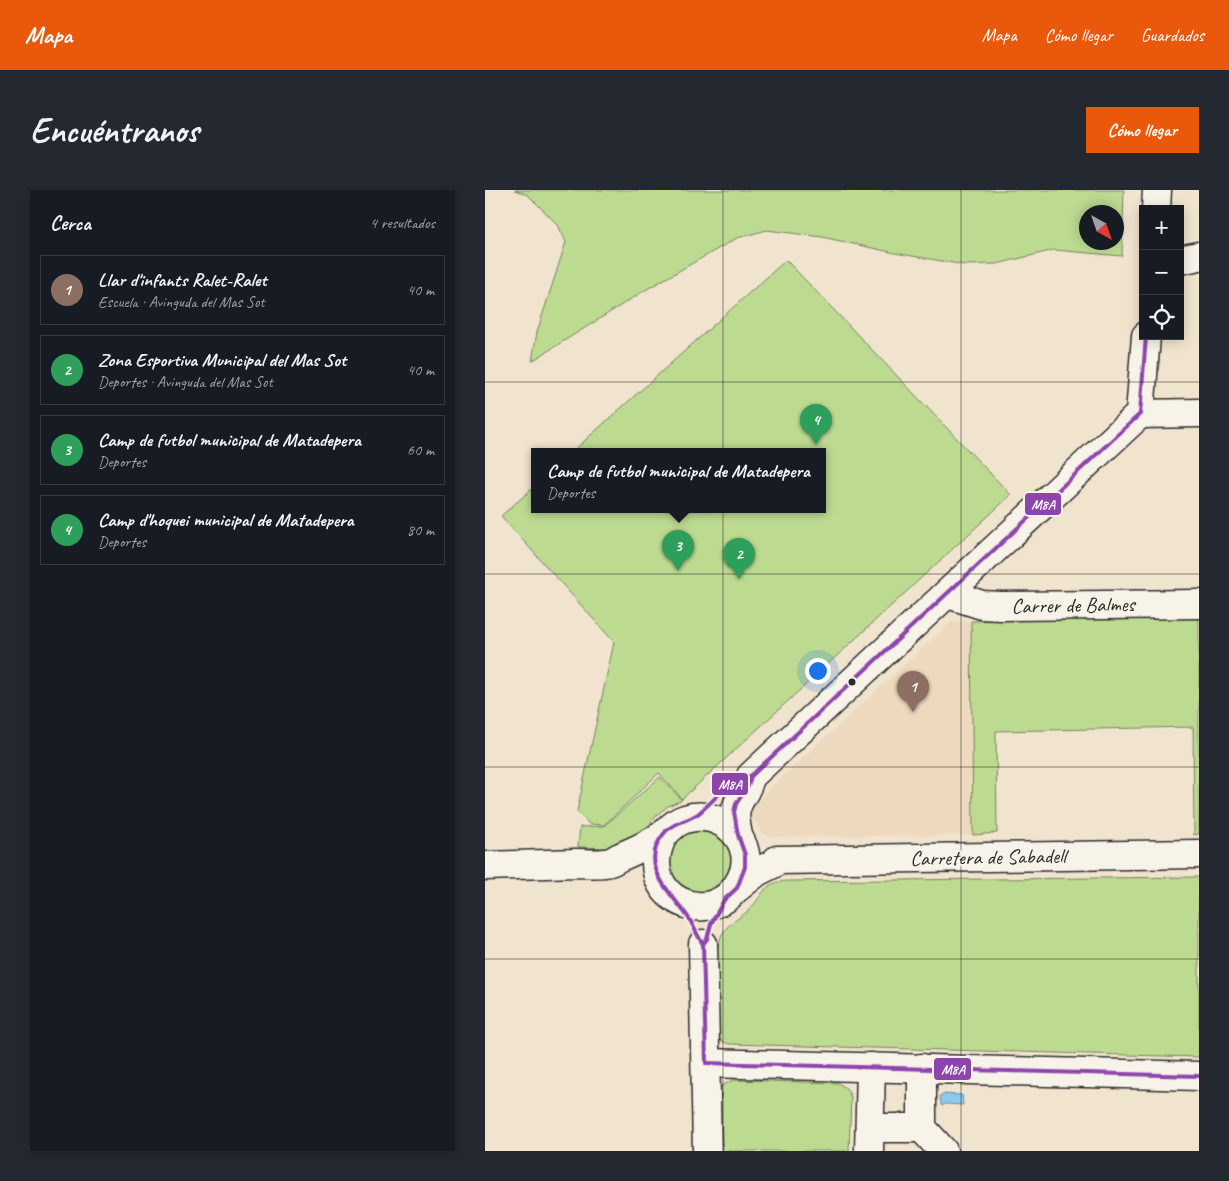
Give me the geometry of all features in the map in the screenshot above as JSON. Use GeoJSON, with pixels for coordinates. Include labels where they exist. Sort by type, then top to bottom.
{"type":"FeatureCollection","features":[{"type":"Feature","properties":{"kind":"street"},"geometry":{"type":"LineString","coordinates":[[1156,205],[1157,190]]}},
{"type":"Feature","properties":{"kind":"street"},"geometry":{"type":"LineString","coordinates":[[1184,259],[1199,256]]}},
{"type":"Feature","properties":{"kind":"street"},"geometry":{"type":"LineString","coordinates":[[1140,414],[1146,340]]}},
{"type":"Feature","properties":{"kind":"street"},"geometry":{"type":"LineString","coordinates":[[703,944],[707,939],[711,924],[742,878],[745,867],[745,855],[735,812],[736,804],[748,786],[751,776],[1140,414],[1199,413]]}},
{"type":"Feature","properties":{"kind":"street","name":"Carrer de Balmes"},"geometry":{"type":"LineString","coordinates":[[948,594],[982,605],[1001,606],[1199,604]]}},
{"type":"Feature","properties":{"kind":"street"},"geometry":{"type":"LineString","coordinates":[[695,816],[741,776],[751,776]]}},
{"type":"Feature","properties":{"kind":"street"},"geometry":{"type":"LineString","coordinates":[[707,1151],[703,944],[655,869],[655,857],[658,845],[672,825],[683,819],[695,816],[707,816],[719,820],[730,826],[740,840]]}},
{"type":"Feature","properties":{"kind":"street"},"geometry":{"type":"LineString","coordinates":[[485,866],[610,862],[636,851],[664,834]]}},
{"type":"Feature","properties":{"kind":"street","name":"Carretera de Sabadell"},"geometry":{"type":"LineString","coordinates":[[740,840],[766,855],[773,856],[777,860],[1199,854]]}},
{"type":"Feature","properties":{"kind":"street"},"geometry":{"type":"LineString","coordinates":[[610,862],[617,866],[643,872],[667,890],[694,906],[704,906],[730,894],[757,872],[777,860]]}},
{"type":"Feature","properties":{"kind":"street"},"geometry":{"type":"LineString","coordinates":[[706,1063],[1199,1076]]}},
{"type":"Feature","properties":{"kind":"street"},"geometry":{"type":"LineString","coordinates":[[871,1067],[869,1139],[921,1128]]}},
{"type":"Feature","properties":{"kind":"street"},"geometry":{"type":"LineString","coordinates":[[922,1068],[921,1128],[943,1151]]}},
{"type":"Feature","properties":{"kind":"shaded area"},"geometry":{"type":"Polygon","coordinates":[[[952,621],[971,621],[973,835],[772,837],[762,833],[751,815],[754,803],[952,621]]]}},
{"type":"Feature","properties":{"kind":"green space"},"geometry":{"type":"Polygon","coordinates":[[[515,190],[1124,190],[1124,205],[1079,205],[1079,250],[1122,250],[1122,256],[1054,250],[997,264],[965,265],[895,253],[822,237],[767,230],[737,238],[647,289],[532,361],[537,332],[566,242],[558,225],[528,195],[515,190]]]}},
{"type":"Feature","properties":{"kind":"green space"},"geometry":{"type":"Polygon","coordinates":[[[786,260],[1011,495],[682,799],[659,773],[604,825],[589,824],[577,811],[614,642],[501,516],[531,490],[531,513],[826,513],[826,448],[576,448],[786,260]]]}},
{"type":"Feature","properties":{"kind":"green space"},"geometry":{"type":"Polygon","coordinates":[[[1199,617],[1199,834],[1194,835],[1193,727],[996,731],[997,833],[973,835],[971,621],[1199,617]]]}},
{"type":"Feature","properties":{"kind":"green space"},"geometry":{"type":"Polygon","coordinates":[[[660,777],[682,800],[668,806],[658,814],[644,831],[613,848],[578,847],[580,827],[604,826],[660,777]]]}},
{"type":"Feature","properties":{"kind":"green space"},"geometry":{"type":"Polygon","coordinates":[[[694,830],[706,830],[722,839],[729,849],[731,861],[729,873],[722,883],[706,892],[694,892],[683,887],[674,878],[669,867],[669,855],[674,844],[683,835],[694,830]]]}},
{"type":"Feature","properties":{"kind":"green space"},"geometry":{"type":"Polygon","coordinates":[[[1199,877],[1199,1057],[729,1044],[721,1041],[717,1034],[715,966],[720,940],[724,931],[750,909],[765,889],[780,882],[1199,877]]]}},
{"type":"Feature","properties":{"kind":"green space"},"geometry":{"type":"Polygon","coordinates":[[[733,1080],[838,1083],[846,1088],[851,1097],[849,1151],[718,1151],[717,1092],[723,1085],[733,1080]]]}},
{"type":"Feature","properties":{"kind":"water"},"geometry":{"type":"Polygon","coordinates":[[[942,1094],[962,1095],[963,1105],[945,1104],[942,1106],[940,1096],[942,1094]]]}},
{"type":"Feature","properties":{"kind":"transit line","name":"M8A"},"geometry":{"type":"LineString","coordinates":[[703,944],[688,917],[665,887],[655,866],[654,855],[658,843],[666,831],[699,813],[736,779],[743,776],[751,776],[1140,414],[1146,340]]}},
{"type":"Feature","properties":{"kind":"transit line","name":"M8A"},"geometry":{"type":"LineString","coordinates":[[703,944],[724,900],[737,888],[745,867],[745,855],[738,835],[734,812],[736,804],[748,786],[751,776],[767,761]]}},
{"type":"Feature","properties":{"kind":"transit line","name":"M8A"},"geometry":{"type":"LineString","coordinates":[[703,944],[706,1063]]}},
{"type":"Feature","properties":{"kind":"transit line","name":"M8A"},"geometry":{"type":"LineString","coordinates":[[706,1063],[1199,1076]]}},
{"type":"Feature","properties":{"kind":"place","name":"Camp d'hoquei municipal de Matadepera"},"geometry":{"type":"Point","coordinates":[816,445]}},
{"type":"Feature","properties":{"kind":"place","name":"Camp de futbol municipal de Matadepera"},"geometry":{"type":"Point","coordinates":[678,571]}},
{"type":"Feature","properties":{"kind":"place","name":"Zona Esportiva Municipal del Mas Sot"},"geometry":{"type":"Point","coordinates":[739,579]}},
{"type":"Feature","properties":{"kind":"place","name":"Llar d'infants Ralet-Ralet"},"geometry":{"type":"Point","coordinates":[913,712]}}]}
